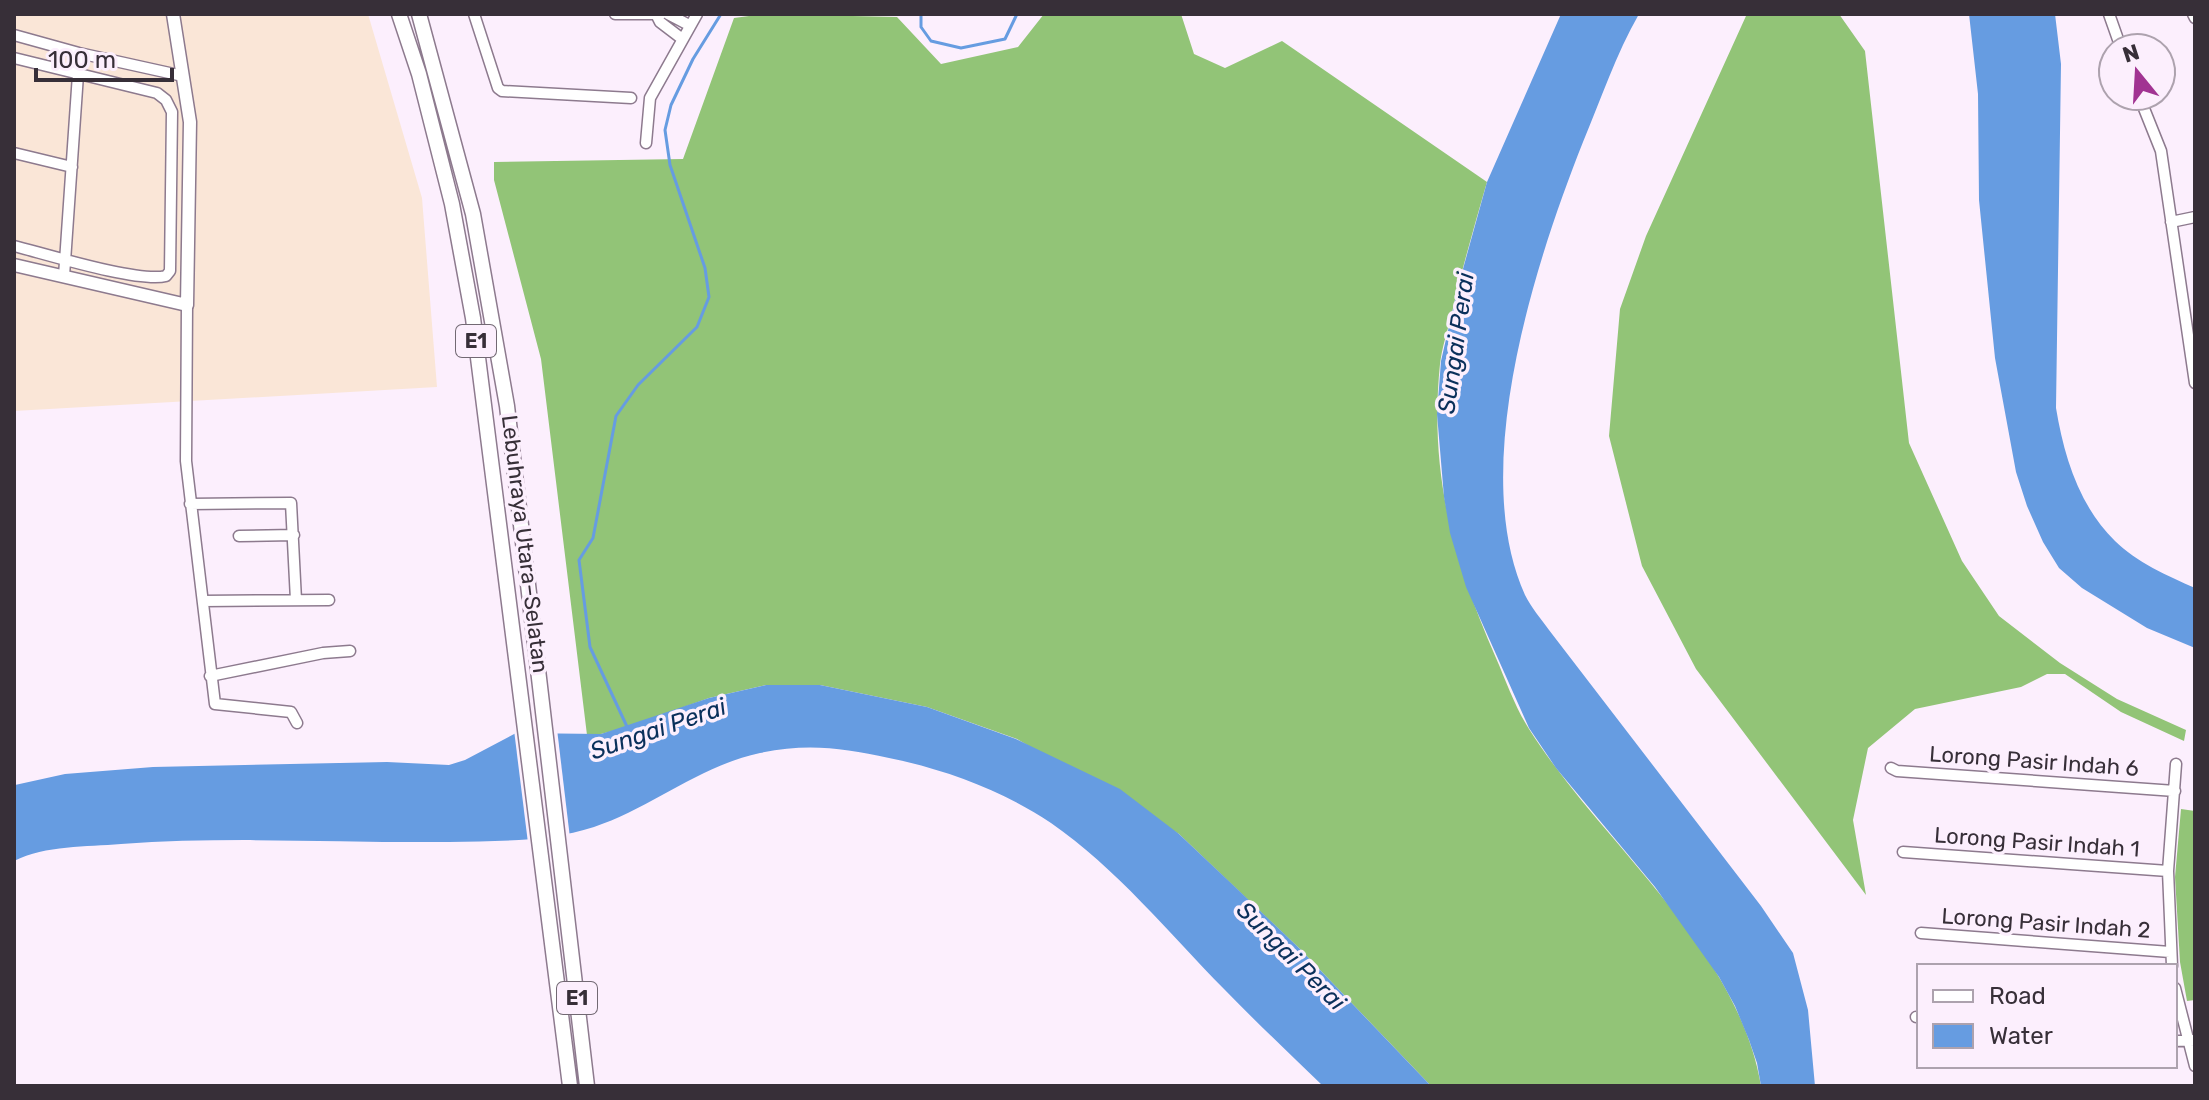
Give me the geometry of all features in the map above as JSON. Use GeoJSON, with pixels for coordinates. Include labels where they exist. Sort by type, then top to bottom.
{"type":"FeatureCollection","features":[{"type":"Feature","properties":{"kind":"highway","name":"Lebuhraya Utara–Selatan"},"geometry":{"type":"LineString","coordinates":[[399,14],[419,74],[452,204],[486,406],[570,1086]]}},
{"type":"Feature","properties":{"kind":"highway","name":"Lebuhraya Utara–Selatan"},"geometry":{"type":"LineString","coordinates":[[419,14],[473,214],[507,406],[587,1086]]}},
{"type":"Feature","properties":{"kind":"main road"},"geometry":{"type":"LineString","coordinates":[[14,265],[187,305],[190,122],[173,14]]}},
{"type":"Feature","properties":{"kind":"street"},"geometry":{"type":"LineString","coordinates":[[474,14],[498,88],[502,91],[631,98]]}},
{"type":"Feature","properties":{"kind":"street"},"geometry":{"type":"LineString","coordinates":[[615,14],[662,15],[689,25]]}},
{"type":"Feature","properties":{"kind":"street"},"geometry":{"type":"LineString","coordinates":[[646,143],[650,98],[697,14]]}},
{"type":"Feature","properties":{"kind":"street"},"geometry":{"type":"LineString","coordinates":[[662,15],[660,22],[681,38]]}},
{"type":"Feature","properties":{"kind":"street"},"geometry":{"type":"LineString","coordinates":[[14,35],[183,76]]}},
{"type":"Feature","properties":{"kind":"street"},"geometry":{"type":"LineString","coordinates":[[14,58],[157,93],[166,100],[172,112],[170,271],[166,276],[153,278],[14,246]]}},
{"type":"Feature","properties":{"kind":"street"},"geometry":{"type":"LineString","coordinates":[[64,276],[79,60]]}},
{"type":"Feature","properties":{"kind":"street"},"geometry":{"type":"LineString","coordinates":[[2145,112],[2161,151],[2195,382]]}},
{"type":"Feature","properties":{"kind":"street"},"geometry":{"type":"LineString","coordinates":[[14,153],[72,167]]}},
{"type":"Feature","properties":{"kind":"street"},"geometry":{"type":"LineString","coordinates":[[2171,222],[2195,217]]}},
{"type":"Feature","properties":{"kind":"street"},"geometry":{"type":"LineString","coordinates":[[2182,299],[2195,297]]}},
{"type":"Feature","properties":{"kind":"street"},"geometry":{"type":"LineString","coordinates":[[187,305],[185,406],[190,504],[215,704],[291,712],[297,723]]}},
{"type":"Feature","properties":{"kind":"street"},"geometry":{"type":"LineString","coordinates":[[190,504],[291,503],[296,600]]}},
{"type":"Feature","properties":{"kind":"street"},"geometry":{"type":"LineString","coordinates":[[239,536],[294,535]]}},
{"type":"Feature","properties":{"kind":"street"},"geometry":{"type":"LineString","coordinates":[[203,601],[329,600]]}},
{"type":"Feature","properties":{"kind":"street"},"geometry":{"type":"LineString","coordinates":[[210,676],[323,653],[350,651]]}},
{"type":"Feature","properties":{"kind":"street"},"geometry":{"type":"LineString","coordinates":[[2172,964],[2168,871],[2176,764]]}},
{"type":"Feature","properties":{"kind":"street","name":"Lorong Pasir Indah 6"},"geometry":{"type":"LineString","coordinates":[[1891,768],[1897,771],[2175,791]]}},
{"type":"Feature","properties":{"kind":"street","name":"Lorong Pasir Indah 1"},"geometry":{"type":"LineString","coordinates":[[1903,852],[2168,871]]}},
{"type":"Feature","properties":{"kind":"street","name":"Lorong Pasir Indah 2"},"geometry":{"type":"LineString","coordinates":[[1921,933],[2170,952]]}},
{"type":"Feature","properties":{"kind":"street"},"geometry":{"type":"LineString","coordinates":[[2177,994],[2192,1041],[2195,1066]]}},
{"type":"Feature","properties":{"kind":"shaded area"},"geometry":{"type":"Polygon","coordinates":[[[14,14],[368,14],[422,198],[437,387],[14,411],[14,14]]]}},
{"type":"Feature","properties":{"kind":"green space"},"geometry":{"type":"Polygon","coordinates":[[[764,14],[897,17],[941,64],[1018,47],[1044,14],[1181,14],[1194,54],[1225,68],[1282,41],[1487,182],[1440,364],[1438,442],[1456,550],[1481,621],[1524,721],[1570,786],[1704,954],[1740,1017],[1753,1051],[1761,1086],[1431,1086],[1300,949],[1179,834],[1017,739],[927,707],[820,685],[766,685],[709,698],[631,726],[587,735],[541,359],[494,180],[494,162],[683,159],[734,18],[764,14]]]}},
{"type":"Feature","properties":{"kind":"green space"},"geometry":{"type":"Polygon","coordinates":[[[1839,14],[1865,51],[1909,443],[1962,561],[1999,616],[2060,663],[2117,699],[2186,730],[2184,741],[2121,712],[2065,674],[2047,674],[2021,687],[1915,709],[1868,748],[1853,820],[1866,895],[1696,669],[1642,566],[1609,436],[1620,309],[1646,236],[1746,16],[1839,14]]]}},
{"type":"Feature","properties":{"kind":"green space"},"geometry":{"type":"Polygon","coordinates":[[[2181,809],[2195,811],[2195,1000],[2187,1001],[2180,962],[2175,877],[2181,809]]]}},
{"type":"Feature","properties":{"kind":"water","name":"Sungai Perai"},"geometry":{"type":"Polygon","coordinates":[[[1561,14],[1639,14],[1616,61],[1564,191],[1529,305],[1506,428],[1503,488],[1509,544],[1525,595],[1533,608],[1761,906],[1793,953],[1808,1010],[1815,1086],[1761,1086],[1749,1040],[1719,977],[1655,887],[1556,768],[1529,728],[1466,587],[1450,533],[1437,414],[1441,361],[1487,182],[1561,14]]]}},
{"type":"Feature","properties":{"kind":"water"},"geometry":{"type":"Polygon","coordinates":[[[1969,14],[2055,14],[2061,64],[2056,408],[2059,426],[2075,479],[2102,527],[2133,556],[2195,588],[2195,648],[2147,628],[2082,588],[2059,568],[2027,506],[2016,472],[1995,358],[1979,200],[1978,94],[1969,14]]]}},
{"type":"Feature","properties":{"kind":"water","name":"Sungai Perai"},"geometry":{"type":"Polygon","coordinates":[[[766,685],[820,685],[927,707],[1016,739],[1120,789],[1179,834],[1233,885],[1300,949],[1431,1086],[1323,1086],[1120,881],[1051,823],[1014,801],[952,775],[856,752],[809,748],[777,750],[738,759],[716,767],[615,819],[577,832],[541,838],[449,842],[162,842],[53,849],[14,861],[15,785],[65,774],[153,767],[387,762],[449,765],[516,733],[601,734],[709,698],[766,685]]]}},
{"type":"Feature","properties":{"kind":"pier"},"geometry":{"type":"Polygon","coordinates":[[[536,725],[557,729],[570,838],[528,843],[514,730],[536,725]]]}},
{"type":"Feature","properties":{"kind":"waterway","name":"Sungai Perai"},"geometry":{"type":"LineString","coordinates":[[629,731],[590,647],[579,560],[593,538],[616,416],[638,385],[697,327],[709,297],[705,268],[670,165],[665,130],[671,105],[693,59],[721,14]]}},
{"type":"Feature","properties":{"kind":"waterway"},"geometry":{"type":"LineString","coordinates":[[921,14],[921,27],[931,41],[961,48],[1005,39],[1017,14]]}}]}
